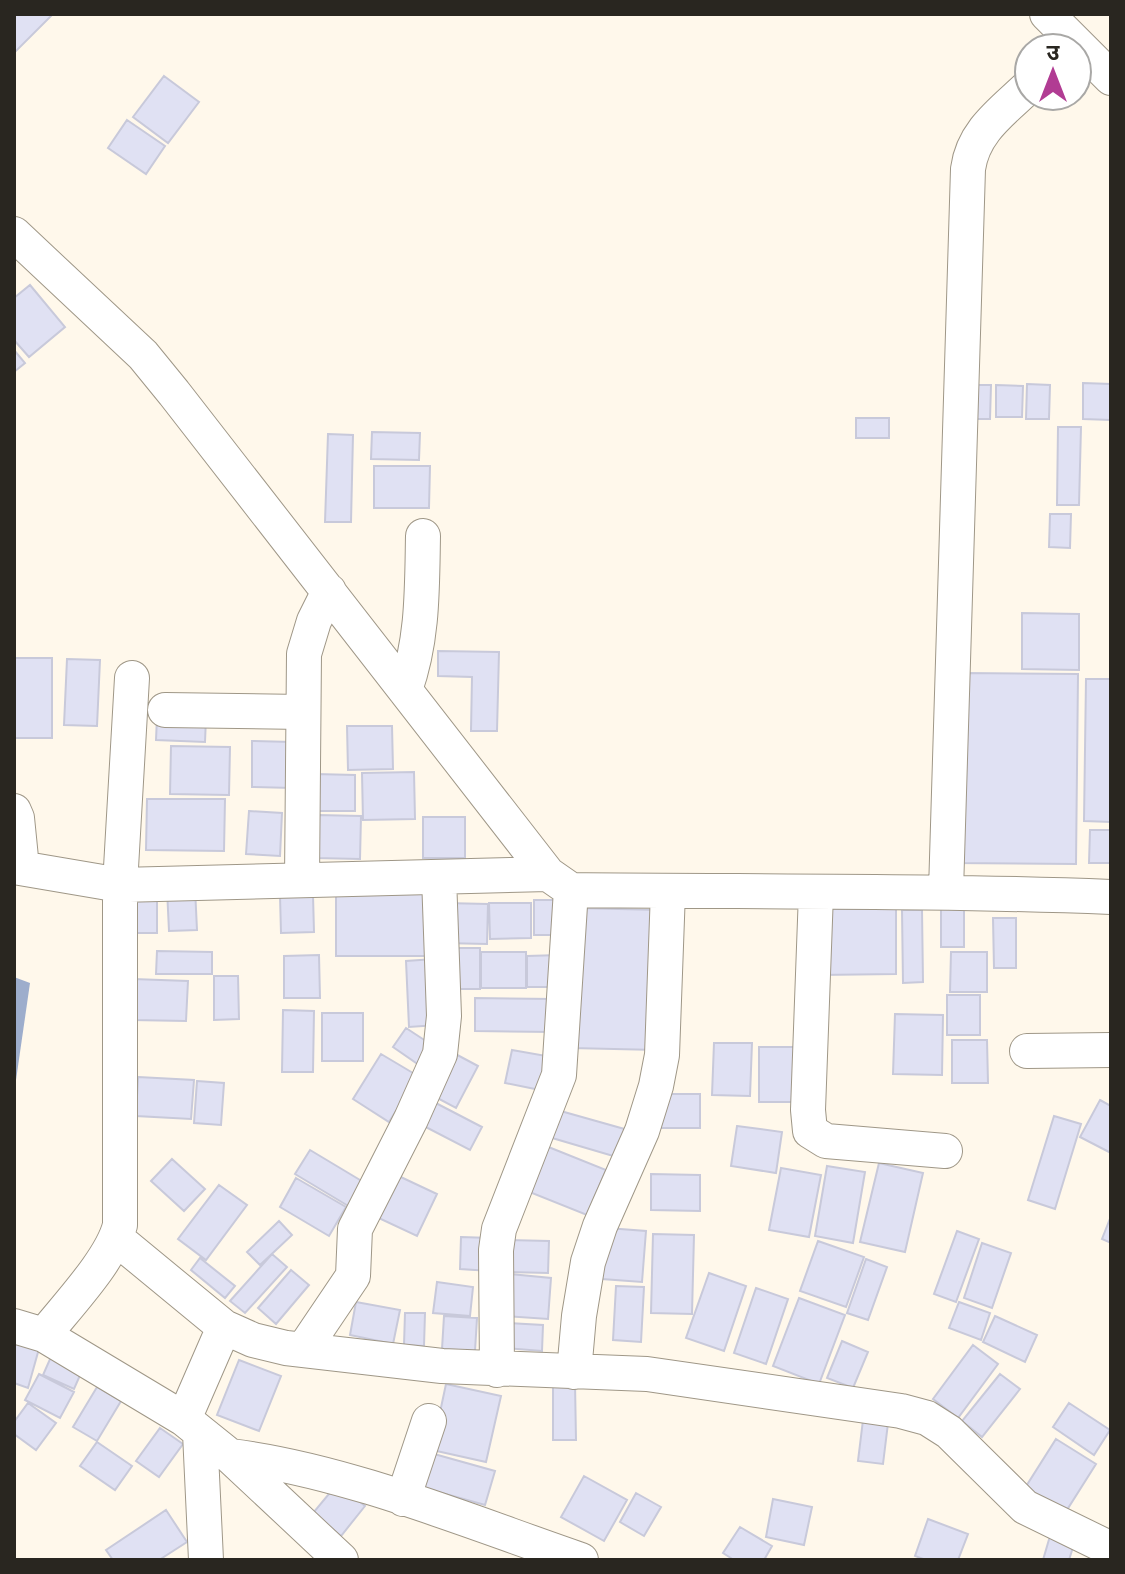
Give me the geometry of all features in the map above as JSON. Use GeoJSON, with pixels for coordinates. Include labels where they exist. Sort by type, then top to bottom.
{"type":"FeatureCollection","features":[{"type":"Feature","properties":{"kind":"street"},"geometry":{"type":"LineString","coordinates":[[1047,14],[1061,32]]}},
{"type":"Feature","properties":{"kind":"street"},"geometry":{"type":"LineString","coordinates":[[1093,63],[1111,78]]}},
{"type":"Feature","properties":{"kind":"street"},"geometry":{"type":"LineString","coordinates":[[946,891],[968,169],[976,140],[990,121],[1013,100]]}},
{"type":"Feature","properties":{"kind":"street"},"geometry":{"type":"LineString","coordinates":[[14,234],[143,355],[405,690],[560,882],[559,1075],[499,1229],[496,1250],[497,1370]]}},
{"type":"Feature","properties":{"kind":"street"},"geometry":{"type":"LineString","coordinates":[[405,690],[415,661],[422,618],[423,536]]}},
{"type":"Feature","properties":{"kind":"street"},"geometry":{"type":"LineString","coordinates":[[302,880],[304,654],[314,621],[329,591]]}},
{"type":"Feature","properties":{"kind":"street"},"geometry":{"type":"LineString","coordinates":[[132,678],[120,885],[122,1203],[117,1239],[29,1331],[192,1426],[230,1456],[341,1560]]}},
{"type":"Feature","properties":{"kind":"street"},"geometry":{"type":"LineString","coordinates":[[165,710],[303,712]]}},
{"type":"Feature","properties":{"kind":"street"},"geometry":{"type":"LineString","coordinates":[[14,811],[17,818],[18,868],[120,885],[439,877],[668,891],[946,891],[1111,897]]}},
{"type":"Feature","properties":{"kind":"street"},"geometry":{"type":"LineString","coordinates":[[303,1350],[353,1276],[355,1229],[440,1054],[444,1016],[439,877]]}},
{"type":"Feature","properties":{"kind":"street"},"geometry":{"type":"LineString","coordinates":[[574,1372],[588,1262],[600,1226],[642,1131],[656,1086],[662,1055],[668,891]]}},
{"type":"Feature","properties":{"kind":"street"},"geometry":{"type":"LineString","coordinates":[[816,893],[808,1110],[810,1131],[826,1141],[945,1151]]}},
{"type":"Feature","properties":{"kind":"street"},"geometry":{"type":"LineString","coordinates":[[1027,1051],[1111,1050]]}},
{"type":"Feature","properties":{"kind":"street"},"geometry":{"type":"LineString","coordinates":[[117,1239],[224,1327],[253,1340],[303,1350],[497,1370],[647,1374],[901,1411],[927,1418],[949,1432],[1025,1507],[1111,1549]]}},
{"type":"Feature","properties":{"kind":"street"},"geometry":{"type":"LineString","coordinates":[[206,1560],[192,1426],[224,1327]]}},
{"type":"Feature","properties":{"kind":"street"},"geometry":{"type":"LineString","coordinates":[[403,1499],[429,1421]]}},
{"type":"Feature","properties":{"kind":"street"},"geometry":{"type":"LineString","coordinates":[[230,1456],[273,1461],[403,1499],[581,1560]]}},
{"type":"Feature","properties":{"kind":"water"},"geometry":{"type":"Polygon","coordinates":[[[14,977],[30,983],[14,1094],[14,977]]]}},
{"type":"Feature","properties":{"kind":"building"},"geometry":{"type":"Polygon","coordinates":[[[14,14],[53,14],[15,52],[14,14]]]}},
{"type":"Feature","properties":{"kind":"building"},"geometry":{"type":"Polygon","coordinates":[[[164,76],[199,102],[168,143],[133,117],[164,76]]]}},
{"type":"Feature","properties":{"kind":"building"},"geometry":{"type":"Polygon","coordinates":[[[127,120],[165,146],[146,174],[108,148],[127,120]]]}},
{"type":"Feature","properties":{"kind":"building"},"geometry":{"type":"Polygon","coordinates":[[[30,285],[65,327],[29,357],[14,340],[14,298],[30,285]]]}},
{"type":"Feature","properties":{"kind":"building"},"geometry":{"type":"Polygon","coordinates":[[[14,350],[25,363],[14,372],[14,350]]]}},
{"type":"Feature","properties":{"kind":"building"},"geometry":{"type":"Polygon","coordinates":[[[1083,383],[1111,384],[1111,420],[1083,419],[1083,383]]]}},
{"type":"Feature","properties":{"kind":"building"},"geometry":{"type":"Polygon","coordinates":[[[1027,384],[1050,385],[1049,419],[1026,419],[1027,384]]]}},
{"type":"Feature","properties":{"kind":"building"},"geometry":{"type":"Polygon","coordinates":[[[963,385],[991,385],[990,419],[962,419],[963,385]]]}},
{"type":"Feature","properties":{"kind":"building"},"geometry":{"type":"Polygon","coordinates":[[[996,385],[1023,386],[1022,417],[996,417],[996,385]]]}},
{"type":"Feature","properties":{"kind":"building"},"geometry":{"type":"Polygon","coordinates":[[[856,418],[889,418],[889,438],[856,438],[856,418]]]}},
{"type":"Feature","properties":{"kind":"building"},"geometry":{"type":"Polygon","coordinates":[[[1058,427],[1081,427],[1079,505],[1057,505],[1058,427]]]}},
{"type":"Feature","properties":{"kind":"building"},"geometry":{"type":"Polygon","coordinates":[[[372,432],[420,433],[419,460],[371,459],[372,432]]]}},
{"type":"Feature","properties":{"kind":"building"},"geometry":{"type":"Polygon","coordinates":[[[328,434],[353,435],[351,522],[325,522],[328,434]]]}},
{"type":"Feature","properties":{"kind":"building"},"geometry":{"type":"Polygon","coordinates":[[[374,466],[430,466],[429,508],[374,508],[374,466]]]}},
{"type":"Feature","properties":{"kind":"building"},"geometry":{"type":"Polygon","coordinates":[[[1050,514],[1071,514],[1070,548],[1049,547],[1050,514]]]}},
{"type":"Feature","properties":{"kind":"building"},"geometry":{"type":"Polygon","coordinates":[[[1022,613],[1079,614],[1079,670],[1022,669],[1022,613]]]}},
{"type":"Feature","properties":{"kind":"building"},"geometry":{"type":"Polygon","coordinates":[[[438,651],[499,652],[497,731],[471,731],[472,677],[438,676],[438,651]]]}},
{"type":"Feature","properties":{"kind":"building"},"geometry":{"type":"Polygon","coordinates":[[[14,658],[52,658],[52,738],[14,738],[14,658]]]}},
{"type":"Feature","properties":{"kind":"building"},"geometry":{"type":"Polygon","coordinates":[[[67,659],[100,660],[97,726],[64,725],[67,659]]]}},
{"type":"Feature","properties":{"kind":"building"},"geometry":{"type":"Polygon","coordinates":[[[964,673],[1078,674],[1076,864],[951,863],[964,673]]]}},
{"type":"Feature","properties":{"kind":"building"},"geometry":{"type":"Polygon","coordinates":[[[1086,679],[1111,679],[1111,822],[1084,821],[1086,679]]]}},
{"type":"Feature","properties":{"kind":"building"},"geometry":{"type":"Polygon","coordinates":[[[157,717],[206,718],[205,742],[156,740],[157,717]]]}},
{"type":"Feature","properties":{"kind":"building"},"geometry":{"type":"Polygon","coordinates":[[[347,726],[392,726],[393,769],[348,770],[347,726]]]}},
{"type":"Feature","properties":{"kind":"building"},"geometry":{"type":"Polygon","coordinates":[[[252,741],[292,742],[292,788],[252,787],[252,741]]]}},
{"type":"Feature","properties":{"kind":"building"},"geometry":{"type":"Polygon","coordinates":[[[171,746],[230,747],[229,795],[170,794],[171,746]]]}},
{"type":"Feature","properties":{"kind":"building"},"geometry":{"type":"Polygon","coordinates":[[[414,772],[415,819],[363,820],[362,773],[414,772]]]}},
{"type":"Feature","properties":{"kind":"building"},"geometry":{"type":"Polygon","coordinates":[[[315,774],[355,775],[355,811],[314,811],[315,774]]]}},
{"type":"Feature","properties":{"kind":"building"},"geometry":{"type":"Polygon","coordinates":[[[147,799],[225,799],[224,851],[146,850],[147,799]]]}},
{"type":"Feature","properties":{"kind":"building"},"geometry":{"type":"Polygon","coordinates":[[[249,811],[282,813],[280,856],[246,854],[249,811]]]}},
{"type":"Feature","properties":{"kind":"building"},"geometry":{"type":"Polygon","coordinates":[[[317,815],[361,816],[360,859],[315,858],[317,815]]]}},
{"type":"Feature","properties":{"kind":"building"},"geometry":{"type":"Polygon","coordinates":[[[423,817],[465,817],[465,858],[423,858],[423,817]]]}},
{"type":"Feature","properties":{"kind":"building"},"geometry":{"type":"Polygon","coordinates":[[[1090,830],[1111,830],[1111,863],[1089,863],[1090,830]]]}},
{"type":"Feature","properties":{"kind":"building"},"geometry":{"type":"Polygon","coordinates":[[[336,887],[432,887],[431,956],[336,956],[336,887]]]}},
{"type":"Feature","properties":{"kind":"building"},"geometry":{"type":"Polygon","coordinates":[[[136,888],[157,888],[157,933],[136,933],[136,888]]]}},
{"type":"Feature","properties":{"kind":"building"},"geometry":{"type":"Polygon","coordinates":[[[195,888],[197,930],[169,931],[167,889],[195,888]]]}},
{"type":"Feature","properties":{"kind":"building"},"geometry":{"type":"Polygon","coordinates":[[[313,895],[314,932],[281,933],[280,896],[313,895]]]}},
{"type":"Feature","properties":{"kind":"building"},"geometry":{"type":"Polygon","coordinates":[[[534,900],[564,900],[564,935],[534,935],[534,900]]]}},
{"type":"Feature","properties":{"kind":"building"},"geometry":{"type":"Polygon","coordinates":[[[444,903],[488,904],[487,944],[443,943],[444,903]]]}},
{"type":"Feature","properties":{"kind":"building"},"geometry":{"type":"Polygon","coordinates":[[[489,903],[531,903],[531,938],[490,939],[489,903]]]}},
{"type":"Feature","properties":{"kind":"building"},"geometry":{"type":"Polygon","coordinates":[[[576,908],[661,910],[657,1050],[571,1048],[576,908]]]}},
{"type":"Feature","properties":{"kind":"building"},"geometry":{"type":"Polygon","coordinates":[[[941,908],[964,909],[964,947],[941,947],[941,908]]]}},
{"type":"Feature","properties":{"kind":"building"},"geometry":{"type":"Polygon","coordinates":[[[819,909],[896,909],[896,974],[819,975],[819,909]]]}},
{"type":"Feature","properties":{"kind":"building"},"geometry":{"type":"Polygon","coordinates":[[[902,910],[922,910],[923,982],[903,983],[902,910]]]}},
{"type":"Feature","properties":{"kind":"building"},"geometry":{"type":"Polygon","coordinates":[[[993,918],[1016,918],[1016,968],[994,968],[993,918]]]}},
{"type":"Feature","properties":{"kind":"building"},"geometry":{"type":"Polygon","coordinates":[[[445,948],[480,948],[480,989],[445,989],[445,948]]]}},
{"type":"Feature","properties":{"kind":"building"},"geometry":{"type":"Polygon","coordinates":[[[157,951],[212,952],[212,974],[156,974],[157,951]]]}},
{"type":"Feature","properties":{"kind":"building"},"geometry":{"type":"Polygon","coordinates":[[[481,952],[526,952],[526,988],[481,988],[481,952]]]}},
{"type":"Feature","properties":{"kind":"building"},"geometry":{"type":"Polygon","coordinates":[[[951,952],[987,952],[987,992],[950,992],[951,952]]]}},
{"type":"Feature","properties":{"kind":"building"},"geometry":{"type":"Polygon","coordinates":[[[319,955],[320,998],[284,998],[284,956],[319,955]]]}},
{"type":"Feature","properties":{"kind":"building"},"geometry":{"type":"Polygon","coordinates":[[[560,955],[561,987],[527,987],[527,956],[560,955]]]}},
{"type":"Feature","properties":{"kind":"building"},"geometry":{"type":"Polygon","coordinates":[[[434,959],[437,1025],[409,1027],[406,961],[434,959]]]}},
{"type":"Feature","properties":{"kind":"building"},"geometry":{"type":"Polygon","coordinates":[[[214,976],[238,976],[239,1019],[214,1020],[214,976]]]}},
{"type":"Feature","properties":{"kind":"building"},"geometry":{"type":"Polygon","coordinates":[[[133,979],[188,981],[186,1021],[132,1020],[133,979]]]}},
{"type":"Feature","properties":{"kind":"building"},"geometry":{"type":"Polygon","coordinates":[[[947,995],[980,995],[980,1035],[947,1035],[947,995]]]}},
{"type":"Feature","properties":{"kind":"building"},"geometry":{"type":"Polygon","coordinates":[[[475,998],[554,999],[553,1032],[475,1031],[475,998]]]}},
{"type":"Feature","properties":{"kind":"building"},"geometry":{"type":"Polygon","coordinates":[[[283,1010],[314,1011],[313,1072],[282,1072],[283,1010]]]}},
{"type":"Feature","properties":{"kind":"building"},"geometry":{"type":"Polygon","coordinates":[[[322,1013],[363,1013],[363,1061],[322,1061],[322,1013]]]}},
{"type":"Feature","properties":{"kind":"building"},"geometry":{"type":"Polygon","coordinates":[[[895,1014],[943,1015],[942,1075],[893,1074],[895,1014]]]}},
{"type":"Feature","properties":{"kind":"building"},"geometry":{"type":"Polygon","coordinates":[[[406,1028],[435,1047],[422,1067],[393,1047],[406,1028]]]}},
{"type":"Feature","properties":{"kind":"building"},"geometry":{"type":"Polygon","coordinates":[[[952,1040],[987,1040],[988,1083],[952,1083],[952,1040]]]}},
{"type":"Feature","properties":{"kind":"building"},"geometry":{"type":"Polygon","coordinates":[[[714,1043],[752,1043],[750,1096],[712,1095],[714,1043]]]}},
{"type":"Feature","properties":{"kind":"building"},"geometry":{"type":"Polygon","coordinates":[[[759,1047],[803,1047],[802,1102],[759,1102],[759,1047]]]}},
{"type":"Feature","properties":{"kind":"building"},"geometry":{"type":"Polygon","coordinates":[[[448,1050],[478,1066],[456,1108],[426,1092],[448,1050]]]}},
{"type":"Feature","properties":{"kind":"building"},"geometry":{"type":"Polygon","coordinates":[[[512,1050],[552,1057],[545,1091],[505,1083],[512,1050]]]}},
{"type":"Feature","properties":{"kind":"building"},"geometry":{"type":"Polygon","coordinates":[[[381,1054],[418,1076],[389,1122],[353,1099],[381,1054]]]}},
{"type":"Feature","properties":{"kind":"building"},"geometry":{"type":"Polygon","coordinates":[[[138,1077],[194,1080],[191,1119],[136,1116],[138,1077]]]}},
{"type":"Feature","properties":{"kind":"building"},"geometry":{"type":"Polygon","coordinates":[[[197,1081],[224,1083],[221,1125],[194,1123],[197,1081]]]}},
{"type":"Feature","properties":{"kind":"building"},"geometry":{"type":"Polygon","coordinates":[[[658,1094],[700,1094],[700,1128],[658,1128],[658,1094]]]}},
{"type":"Feature","properties":{"kind":"building"},"geometry":{"type":"Polygon","coordinates":[[[430,1100],[482,1127],[470,1150],[418,1123],[430,1100]]]}},
{"type":"Feature","properties":{"kind":"building"},"geometry":{"type":"Polygon","coordinates":[[[1100,1100],[1111,1106],[1111,1153],[1080,1137],[1100,1100]]]}},
{"type":"Feature","properties":{"kind":"building"},"geometry":{"type":"Polygon","coordinates":[[[550,1108],[628,1130],[620,1158],[542,1135],[550,1108]]]}},
{"type":"Feature","properties":{"kind":"building"},"geometry":{"type":"Polygon","coordinates":[[[1054,1116],[1081,1124],[1055,1209],[1028,1200],[1054,1116]]]}},
{"type":"Feature","properties":{"kind":"building"},"geometry":{"type":"Polygon","coordinates":[[[737,1126],[782,1132],[776,1173],[731,1166],[737,1126]]]}},
{"type":"Feature","properties":{"kind":"building"},"geometry":{"type":"Polygon","coordinates":[[[546,1146],[606,1170],[587,1215],[527,1191],[546,1146]]]}},
{"type":"Feature","properties":{"kind":"building"},"geometry":{"type":"Polygon","coordinates":[[[310,1150],[365,1183],[350,1207],[295,1174],[310,1150]]]}},
{"type":"Feature","properties":{"kind":"building"},"geometry":{"type":"Polygon","coordinates":[[[172,1159],[205,1189],[184,1211],[151,1181],[172,1159]]]}},
{"type":"Feature","properties":{"kind":"building"},"geometry":{"type":"Polygon","coordinates":[[[879,1163],[923,1173],[905,1252],[860,1242],[879,1163]]]}},
{"type":"Feature","properties":{"kind":"building"},"geometry":{"type":"Polygon","coordinates":[[[827,1166],[865,1172],[853,1243],[815,1236],[827,1166]]]}},
{"type":"Feature","properties":{"kind":"building"},"geometry":{"type":"Polygon","coordinates":[[[781,1168],[821,1175],[809,1237],[769,1230],[781,1168]]]}},
{"type":"Feature","properties":{"kind":"building"},"geometry":{"type":"Polygon","coordinates":[[[388,1171],[437,1194],[417,1236],[368,1213],[388,1171]]]}},
{"type":"Feature","properties":{"kind":"building"},"geometry":{"type":"Polygon","coordinates":[[[651,1174],[700,1175],[700,1211],[651,1210],[651,1174]]]}},
{"type":"Feature","properties":{"kind":"building"},"geometry":{"type":"Polygon","coordinates":[[[296,1178],[346,1207],[329,1236],[280,1207],[296,1178]]]}},
{"type":"Feature","properties":{"kind":"building"},"geometry":{"type":"Polygon","coordinates":[[[219,1185],[247,1205],[206,1260],[178,1239],[219,1185]]]}},
{"type":"Feature","properties":{"kind":"building"},"geometry":{"type":"Polygon","coordinates":[[[1111,1216],[1111,1243],[1102,1239],[1111,1216]]]}},
{"type":"Feature","properties":{"kind":"building"},"geometry":{"type":"Polygon","coordinates":[[[279,1221],[292,1235],[260,1265],[247,1252],[279,1221]]]}},
{"type":"Feature","properties":{"kind":"building"},"geometry":{"type":"Polygon","coordinates":[[[607,1228],[646,1231],[642,1282],[602,1279],[607,1228]]]}},
{"type":"Feature","properties":{"kind":"building"},"geometry":{"type":"Polygon","coordinates":[[[957,1231],[979,1239],[956,1302],[934,1294],[957,1231]]]}},
{"type":"Feature","properties":{"kind":"building"},"geometry":{"type":"Polygon","coordinates":[[[653,1234],[694,1235],[692,1314],[651,1313],[653,1234]]]}},
{"type":"Feature","properties":{"kind":"building"},"geometry":{"type":"Polygon","coordinates":[[[461,1237],[491,1238],[490,1271],[460,1269],[461,1237]]]}},
{"type":"Feature","properties":{"kind":"building"},"geometry":{"type":"Polygon","coordinates":[[[505,1240],[549,1241],[548,1273],[504,1272],[505,1240]]]}},
{"type":"Feature","properties":{"kind":"building"},"geometry":{"type":"Polygon","coordinates":[[[818,1241],[864,1257],[846,1307],[800,1291],[818,1241]]]}},
{"type":"Feature","properties":{"kind":"building"},"geometry":{"type":"Polygon","coordinates":[[[982,1243],[1011,1253],[992,1308],[964,1298],[982,1243]]]}},
{"type":"Feature","properties":{"kind":"building"},"geometry":{"type":"Polygon","coordinates":[[[272,1254],[287,1267],[245,1313],[230,1301],[272,1254]]]}},
{"type":"Feature","properties":{"kind":"building"},"geometry":{"type":"Polygon","coordinates":[[[200,1258],[235,1286],[225,1298],[191,1270],[200,1258]]]}},
{"type":"Feature","properties":{"kind":"building"},"geometry":{"type":"Polygon","coordinates":[[[866,1259],[887,1267],[868,1320],[847,1313],[866,1259]]]}},
{"type":"Feature","properties":{"kind":"building"},"geometry":{"type":"Polygon","coordinates":[[[291,1270],[309,1285],[276,1324],[258,1308],[291,1270]]]}},
{"type":"Feature","properties":{"kind":"building"},"geometry":{"type":"Polygon","coordinates":[[[709,1273],[746,1286],[724,1351],[686,1338],[709,1273]]]}},
{"type":"Feature","properties":{"kind":"building"},"geometry":{"type":"Polygon","coordinates":[[[510,1274],[551,1278],[548,1319],[506,1316],[510,1274]]]}},
{"type":"Feature","properties":{"kind":"building"},"geometry":{"type":"Polygon","coordinates":[[[437,1282],[473,1287],[470,1316],[433,1313],[437,1282]]]}},
{"type":"Feature","properties":{"kind":"building"},"geometry":{"type":"Polygon","coordinates":[[[616,1286],[644,1287],[641,1342],[613,1340],[616,1286]]]}},
{"type":"Feature","properties":{"kind":"building"},"geometry":{"type":"Polygon","coordinates":[[[756,1288],[788,1299],[766,1364],[734,1353],[756,1288]]]}},
{"type":"Feature","properties":{"kind":"building"},"geometry":{"type":"Polygon","coordinates":[[[799,1298],[845,1315],[819,1384],[773,1366],[799,1298]]]}},
{"type":"Feature","properties":{"kind":"building"},"geometry":{"type":"Polygon","coordinates":[[[356,1302],[400,1310],[393,1344],[350,1335],[356,1302]]]}},
{"type":"Feature","properties":{"kind":"building"},"geometry":{"type":"Polygon","coordinates":[[[959,1302],[990,1313],[981,1340],[949,1328],[959,1302]]]}},
{"type":"Feature","properties":{"kind":"building"},"geometry":{"type":"Polygon","coordinates":[[[405,1313],[425,1313],[424,1346],[404,1345],[405,1313]]]}},
{"type":"Feature","properties":{"kind":"building"},"geometry":{"type":"Polygon","coordinates":[[[444,1316],[477,1318],[475,1351],[442,1349],[444,1316]]]}},
{"type":"Feature","properties":{"kind":"building"},"geometry":{"type":"Polygon","coordinates":[[[995,1316],[1037,1335],[1025,1362],[983,1342],[995,1316]]]}},
{"type":"Feature","properties":{"kind":"building"},"geometry":{"type":"Polygon","coordinates":[[[508,1323],[543,1325],[542,1351],[506,1348],[508,1323]]]}},
{"type":"Feature","properties":{"kind":"building"},"geometry":{"type":"Polygon","coordinates":[[[842,1341],[868,1352],[853,1388],[827,1378],[842,1341]]]}},
{"type":"Feature","properties":{"kind":"building"},"geometry":{"type":"Polygon","coordinates":[[[14,1342],[40,1345],[28,1388],[14,1383],[14,1342]]]}},
{"type":"Feature","properties":{"kind":"building"},"geometry":{"type":"Polygon","coordinates":[[[973,1345],[998,1364],[958,1418],[933,1399],[973,1345]]]}},
{"type":"Feature","properties":{"kind":"building"},"geometry":{"type":"Polygon","coordinates":[[[54,1350],[85,1364],[74,1389],[43,1375],[54,1350]]]}},
{"type":"Feature","properties":{"kind":"building"},"geometry":{"type":"Polygon","coordinates":[[[239,1360],[281,1376],[259,1431],[217,1415],[239,1360]]]}},
{"type":"Feature","properties":{"kind":"building"},"geometry":{"type":"Polygon","coordinates":[[[39,1374],[74,1392],[60,1418],[25,1400],[39,1374]]]}},
{"type":"Feature","properties":{"kind":"building"},"geometry":{"type":"Polygon","coordinates":[[[1000,1374],[1020,1389],[982,1437],[962,1421],[1000,1374]]]}},
{"type":"Feature","properties":{"kind":"building"},"geometry":{"type":"Polygon","coordinates":[[[553,1383],[575,1383],[576,1440],[553,1440],[553,1383]]]}},
{"type":"Feature","properties":{"kind":"building"},"geometry":{"type":"Polygon","coordinates":[[[446,1384],[501,1396],[486,1462],[432,1450],[446,1384]]]}},
{"type":"Feature","properties":{"kind":"building"},"geometry":{"type":"Polygon","coordinates":[[[97,1387],[121,1401],[97,1441],[73,1427],[97,1387]]]}},
{"type":"Feature","properties":{"kind":"building"},"geometry":{"type":"Polygon","coordinates":[[[28,1403],[56,1423],[36,1450],[14,1434],[14,1422],[28,1403]]]}},
{"type":"Feature","properties":{"kind":"building"},"geometry":{"type":"Polygon","coordinates":[[[1069,1403],[1110,1430],[1094,1455],[1053,1427],[1069,1403]]]}},
{"type":"Feature","properties":{"kind":"building"},"geometry":{"type":"Polygon","coordinates":[[[863,1420],[888,1423],[883,1464],[858,1461],[863,1420]]]}},
{"type":"Feature","properties":{"kind":"building"},"geometry":{"type":"Polygon","coordinates":[[[160,1428],[183,1444],[159,1477],[136,1461],[160,1428]]]}},
{"type":"Feature","properties":{"kind":"building"},"geometry":{"type":"Polygon","coordinates":[[[1056,1439],[1096,1464],[1065,1513],[1025,1488],[1056,1439]]]}},
{"type":"Feature","properties":{"kind":"building"},"geometry":{"type":"Polygon","coordinates":[[[97,1442],[132,1466],[115,1490],[80,1466],[97,1442]]]}},
{"type":"Feature","properties":{"kind":"building"},"geometry":{"type":"Polygon","coordinates":[[[427,1452],[495,1471],[485,1505],[417,1486],[427,1452]]]}},
{"type":"Feature","properties":{"kind":"building"},"geometry":{"type":"Polygon","coordinates":[[[584,1476],[627,1500],[604,1541],[561,1517],[584,1476]]]}},
{"type":"Feature","properties":{"kind":"building"},"geometry":{"type":"Polygon","coordinates":[[[338,1483],[365,1506],[341,1536],[313,1513],[338,1483]]]}},
{"type":"Feature","properties":{"kind":"building"},"geometry":{"type":"Polygon","coordinates":[[[636,1493],[661,1507],[644,1536],[620,1522],[636,1493]]]}},
{"type":"Feature","properties":{"kind":"building"},"geometry":{"type":"Polygon","coordinates":[[[773,1499],[812,1507],[804,1545],[766,1537],[773,1499]]]}},
{"type":"Feature","properties":{"kind":"building"},"geometry":{"type":"Polygon","coordinates":[[[166,1510],[187,1542],[159,1560],[113,1560],[106,1550],[166,1510]]]}},
{"type":"Feature","properties":{"kind":"building"},"geometry":{"type":"Polygon","coordinates":[[[928,1519],[968,1534],[958,1560],[926,1560],[915,1556],[928,1519]]]}},
{"type":"Feature","properties":{"kind":"building"},"geometry":{"type":"Polygon","coordinates":[[[740,1527],[772,1546],[764,1560],[734,1560],[723,1553],[740,1527]]]}},
{"type":"Feature","properties":{"kind":"building"},"geometry":{"type":"Polygon","coordinates":[[[1050,1536],[1074,1544],[1069,1560],[1043,1560],[1050,1536]]]}}]}
